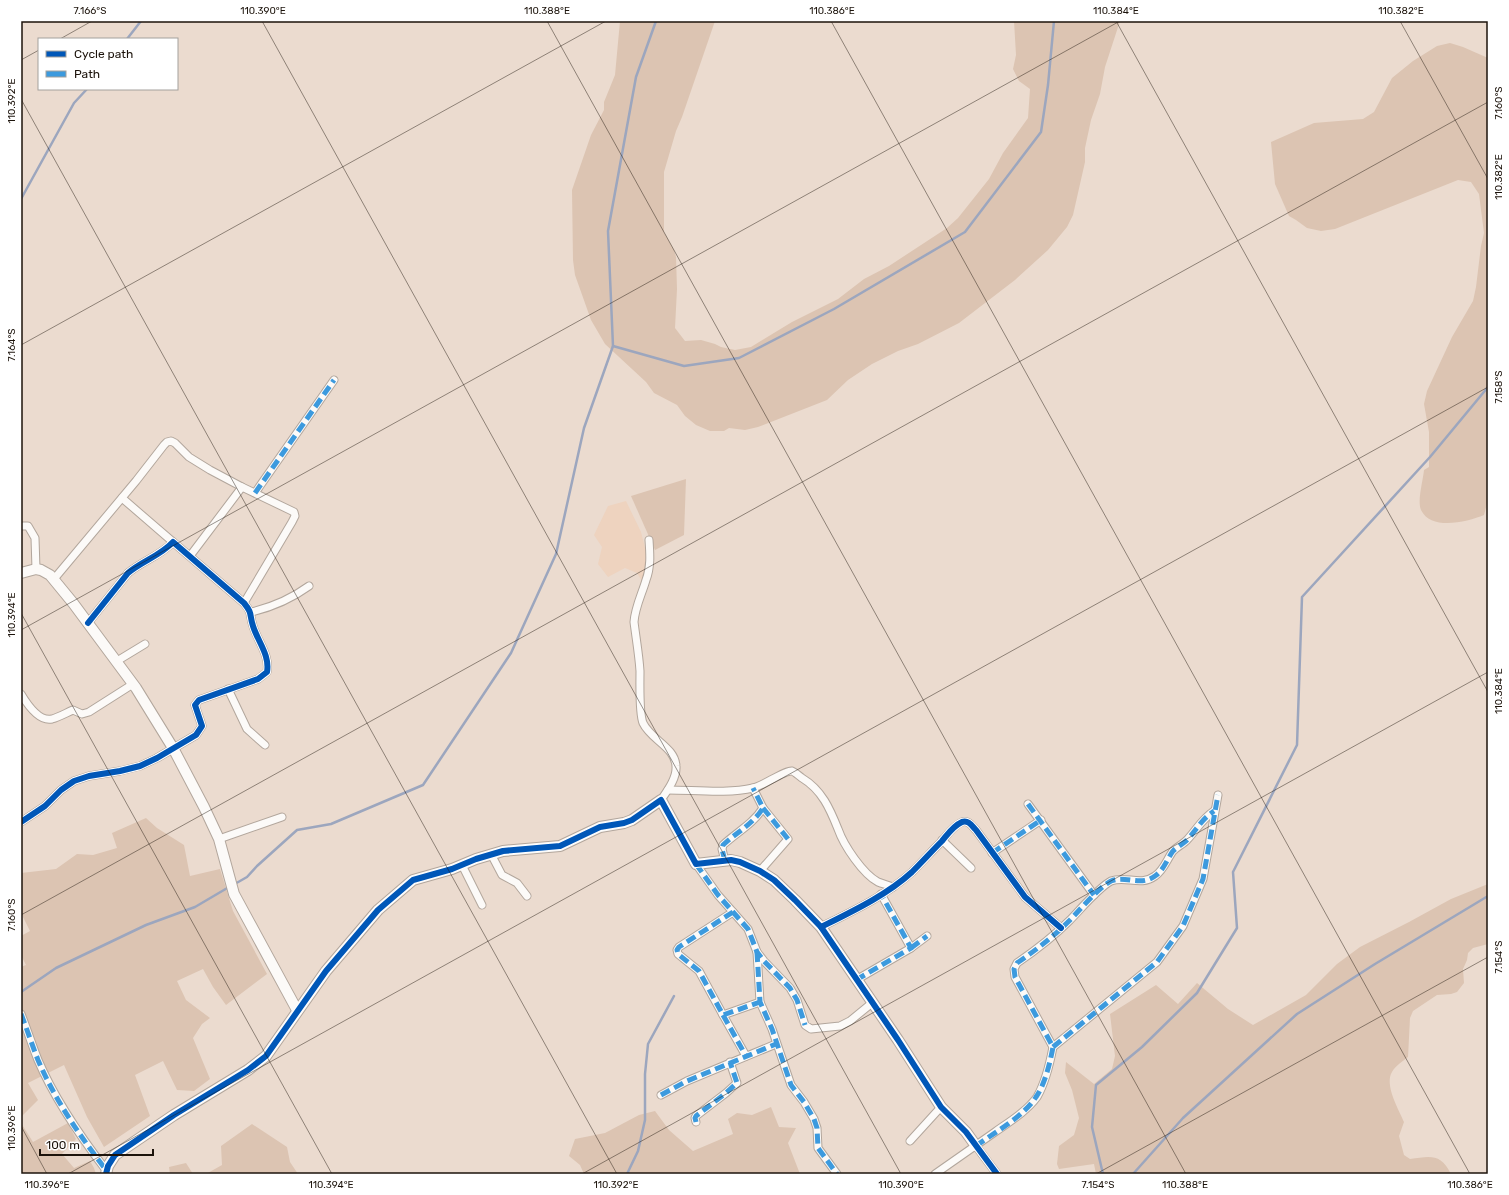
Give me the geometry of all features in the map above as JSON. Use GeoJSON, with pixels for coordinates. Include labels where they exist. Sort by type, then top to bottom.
{"type":"FeatureCollection","features":[{"type":"Feature","properties":{"kind":"street"},"geometry":{"type":"LineString","coordinates":[[255,493],[334,380]]}},
{"type":"Feature","properties":{"kind":"street"},"geometry":{"type":"LineString","coordinates":[[54,579],[164,445],[171,441],[175,442],[189,457],[242,488],[294,512],[295,516],[244,603]]}},
{"type":"Feature","properties":{"kind":"street"},"geometry":{"type":"LineString","coordinates":[[190,556],[242,488]]}},
{"type":"Feature","properties":{"kind":"street"},"geometry":{"type":"LineString","coordinates":[[21,822],[45,806],[61,790],[74,781],[88,776],[131,769],[153,760],[196,735],[202,729],[195,705],[196,702],[203,698],[258,679],[267,672],[268,662],[252,626],[251,612],[244,603],[122,498]]}},
{"type":"Feature","properties":{"kind":"street"},"geometry":{"type":"LineString","coordinates":[[21,526],[28,526],[35,538],[36,569]]}},
{"type":"Feature","properties":{"kind":"street"},"geometry":{"type":"LineString","coordinates":[[21,1014],[38,1061],[53,1091],[83,1140],[106,1172],[115,1155],[174,1115],[260,1061],[271,1050],[297,1010],[326,971],[378,910],[413,880],[462,865],[491,854],[514,849],[560,846],[600,827],[624,823],[632,820],[661,800],[676,774],[675,760],[671,752],[647,729],[642,719],[634,622],[650,566],[651,559],[649,540]]}},
{"type":"Feature","properties":{"kind":"street"},"geometry":{"type":"LineString","coordinates":[[88,624],[134,567],[158,555],[173,542]]}},
{"type":"Feature","properties":{"kind":"street"},"geometry":{"type":"LineString","coordinates":[[21,573],[36,569],[46,572],[54,579],[133,684],[173,748],[219,839],[231,884],[240,906],[297,1010]]}},
{"type":"Feature","properties":{"kind":"street"},"geometry":{"type":"LineString","coordinates":[[251,612],[262,610],[282,602],[293,597],[309,586]]}},
{"type":"Feature","properties":{"kind":"street"},"geometry":{"type":"LineString","coordinates":[[117,661],[145,644]]}},
{"type":"Feature","properties":{"kind":"street"},"geometry":{"type":"LineString","coordinates":[[21,694],[29,706],[37,714],[44,719],[51,719],[73,710],[76,710],[82,714],[89,712],[133,684]]}},
{"type":"Feature","properties":{"kind":"street"},"geometry":{"type":"LineString","coordinates":[[228,689],[247,729],[265,745]]}},
{"type":"Feature","properties":{"kind":"street"},"geometry":{"type":"LineString","coordinates":[[668,790],[734,791],[753,788],[765,784],[785,772],[792,771],[809,782],[822,795],[835,819],[838,830],[846,845],[862,868],[869,876],[879,882],[893,887]]}},
{"type":"Feature","properties":{"kind":"street"},"geometry":{"type":"LineString","coordinates":[[753,788],[763,808],[788,838],[760,871]]}},
{"type":"Feature","properties":{"kind":"street"},"geometry":{"type":"LineString","coordinates":[[934,1174],[1020,1114],[1036,1097],[1046,1074],[1053,1047],[1157,962],[1183,926],[1203,879],[1218,794]]}},
{"type":"Feature","properties":{"kind":"street"},"geometry":{"type":"LineString","coordinates":[[661,800],[696,864],[718,895],[748,929],[757,952],[790,988],[797,1000],[805,1025],[811,1029],[840,1026],[850,1021],[872,1003]]}},
{"type":"Feature","properties":{"kind":"street"},"geometry":{"type":"LineString","coordinates":[[1028,804],[1094,895]]}},
{"type":"Feature","properties":{"kind":"street"},"geometry":{"type":"LineString","coordinates":[[725,861],[722,849],[723,845],[759,815],[763,808]]}},
{"type":"Feature","properties":{"kind":"street"},"geometry":{"type":"LineString","coordinates":[[1053,1047],[1013,973],[1017,964],[1047,942],[1094,895],[1110,882],[1121,880],[1144,882],[1157,875],[1174,851],[1187,840],[1199,823],[1214,812]]}},
{"type":"Feature","properties":{"kind":"street"},"geometry":{"type":"LineString","coordinates":[[219,839],[282,817]]}},
{"type":"Feature","properties":{"kind":"street"},"geometry":{"type":"LineString","coordinates":[[992,853],[1041,820]]}},
{"type":"Feature","properties":{"kind":"street"},"geometry":{"type":"LineString","coordinates":[[821,927],[893,887],[912,872],[953,827],[966,822],[970,823],[976,830],[1025,897],[1062,928]]}},
{"type":"Feature","properties":{"kind":"street"},"geometry":{"type":"LineString","coordinates":[[942,840],[972,868]]}},
{"type":"Feature","properties":{"kind":"street"},"geometry":{"type":"LineString","coordinates":[[491,854],[502,875],[517,883],[526,896]]}},
{"type":"Feature","properties":{"kind":"street"},"geometry":{"type":"LineString","coordinates":[[696,864],[731,860],[740,862],[760,871],[779,885],[821,927],[898,1040],[941,1107],[966,1132],[997,1174]]}},
{"type":"Feature","properties":{"kind":"street"},"geometry":{"type":"LineString","coordinates":[[462,865],[482,905]]}},
{"type":"Feature","properties":{"kind":"street"},"geometry":{"type":"LineString","coordinates":[[881,894],[911,948]]}},
{"type":"Feature","properties":{"kind":"street"},"geometry":{"type":"LineString","coordinates":[[733,912],[677,950],[678,954],[692,964],[701,974],[746,1056]]}},
{"type":"Feature","properties":{"kind":"street"},"geometry":{"type":"LineString","coordinates":[[856,980],[911,948],[927,936]]}},
{"type":"Feature","properties":{"kind":"street"},"geometry":{"type":"LineString","coordinates":[[757,952],[760,1002],[772,1029],[791,1085],[804,1102],[814,1119],[817,1128],[818,1148],[837,1174]]}},
{"type":"Feature","properties":{"kind":"street"},"geometry":{"type":"LineString","coordinates":[[723,1015],[760,1002]]}},
{"type":"Feature","properties":{"kind":"street"},"geometry":{"type":"LineString","coordinates":[[661,1095],[680,1084],[776,1044]]}},
{"type":"Feature","properties":{"kind":"street"},"geometry":{"type":"LineString","coordinates":[[696,1122],[696,1116],[737,1083],[730,1062]]}},
{"type":"Feature","properties":{"kind":"street"},"geometry":{"type":"LineString","coordinates":[[910,1141],[941,1107]]}},
{"type":"Feature","properties":{"kind":"shaded area"},"geometry":{"type":"Polygon","coordinates":[[[620,21],[715,21],[676,131],[664,172],[664,232],[674,250],[676,257],[677,289],[675,328],[685,341],[701,340],[735,350],[751,347],[792,322],[838,299],[864,279],[889,266],[947,228],[958,218],[989,179],[1003,153],[1028,118],[1030,89],[1019,81],[1013,69],[1016,55],[1014,21],[1120,21],[1105,67],[1100,94],[1091,120],[1085,148],[1085,162],[1073,215],[1067,227],[1048,250],[1015,280],[959,323],[918,344],[898,351],[872,364],[848,380],[827,400],[758,427],[745,430],[729,428],[724,431],[710,431],[696,425],[685,416],[677,405],[654,393],[646,382],[605,344],[591,320],[575,275],[573,260],[572,190],[591,135],[604,110],[604,102],[615,75],[620,21]]]}},
{"type":"Feature","properties":{"kind":"shaded area"},"geometry":{"type":"Polygon","coordinates":[[[1450,43],[1488,58],[1488,500],[1484,515],[1459,522],[1441,523],[1426,517],[1420,506],[1424,470],[1429,467],[1429,432],[1424,404],[1427,391],[1452,337],[1473,301],[1484,233],[1479,194],[1471,182],[1458,180],[1335,229],[1321,231],[1307,228],[1289,216],[1275,184],[1271,142],[1314,123],[1363,119],[1374,112],[1392,78],[1413,61],[1437,46],[1450,43]]]}},
{"type":"Feature","properties":{"kind":"shaded area"},"geometry":{"type":"Polygon","coordinates":[[[686,479],[684,535],[655,550],[631,496],[686,479]]]}},
{"type":"Feature","properties":{"kind":"shaded area"},"geometry":{"type":"Polygon","coordinates":[[[626,501],[641,532],[648,559],[644,580],[642,581],[637,573],[625,568],[608,577],[598,564],[602,547],[594,535],[608,506],[626,501]]]}},
{"type":"Feature","properties":{"kind":"shaded area"},"geometry":{"type":"Polygon","coordinates":[[[146,818],[157,828],[184,845],[190,876],[220,869],[233,911],[267,974],[226,1005],[213,987],[203,969],[177,981],[186,1000],[210,1018],[202,1024],[193,1038],[210,1079],[194,1091],[177,1090],[163,1061],[135,1075],[150,1116],[104,1147],[87,1117],[64,1065],[28,1083],[38,1100],[21,1117],[21,967],[26,965],[21,955],[21,936],[30,931],[21,913],[21,873],[56,869],[77,854],[93,855],[117,848],[112,833],[146,818]]]}},
{"type":"Feature","properties":{"kind":"shaded area"},"geometry":{"type":"Polygon","coordinates":[[[1488,884],[1488,944],[1473,948],[1468,953],[1463,969],[1464,983],[1457,992],[1437,995],[1413,1011],[1410,1018],[1408,1057],[1395,1068],[1390,1077],[1393,1097],[1404,1122],[1399,1136],[1404,1155],[1410,1159],[1429,1157],[1439,1159],[1447,1167],[1451,1174],[1096,1174],[1094,1164],[1059,1169],[1057,1164],[1059,1146],[1074,1135],[1079,1118],[1072,1090],[1065,1073],[1066,1062],[1094,1084],[1112,1069],[1115,1056],[1110,1014],[1156,985],[1178,1004],[1197,983],[1228,1009],[1253,1025],[1306,995],[1337,964],[1360,947],[1451,899],[1488,884]]]}},
{"type":"Feature","properties":{"kind":"shaded area"},"geometry":{"type":"Polygon","coordinates":[[[771,1107],[779,1127],[796,1128],[788,1143],[800,1174],[584,1174],[580,1165],[569,1156],[575,1139],[605,1133],[639,1115],[655,1111],[669,1130],[693,1151],[733,1134],[728,1119],[737,1113],[752,1115],[771,1107]]]}},
{"type":"Feature","properties":{"kind":"shaded area"},"geometry":{"type":"Polygon","coordinates":[[[21,1123],[33,1142],[68,1123],[76,1139],[62,1154],[74,1168],[90,1161],[96,1174],[21,1174],[21,1123]]]}},
{"type":"Feature","properties":{"kind":"shaded area"},"geometry":{"type":"Polygon","coordinates":[[[252,1124],[287,1147],[290,1162],[298,1174],[206,1174],[222,1165],[221,1146],[252,1124]]]}},
{"type":"Feature","properties":{"kind":"shaded area"},"geometry":{"type":"Polygon","coordinates":[[[186,1163],[193,1174],[170,1174],[169,1167],[186,1163]]]}},
{"type":"Feature","properties":{"kind":"waterway"},"geometry":{"type":"LineString","coordinates":[[128,38],[141,21]]}},
{"type":"Feature","properties":{"kind":"waterway"},"geometry":{"type":"LineString","coordinates":[[233,885],[247,877],[297,830],[331,824],[423,785],[511,653],[556,554],[584,428],[613,346],[608,231],[636,77],[656,21]]}},
{"type":"Feature","properties":{"kind":"waterway"},"geometry":{"type":"LineString","coordinates":[[613,346],[684,366],[739,358],[834,309],[965,232],[1041,132],[1048,85],[1054,21]]}},
{"type":"Feature","properties":{"kind":"waterway"},"geometry":{"type":"LineString","coordinates":[[21,199],[74,103],[86,90]]}},
{"type":"Feature","properties":{"kind":"waterway"},"geometry":{"type":"LineString","coordinates":[[1103,1174],[1092,1127],[1096,1085],[1142,1047],[1197,993],[1237,928],[1233,872],[1297,745],[1302,597],[1430,457],[1488,387]]}},
{"type":"Feature","properties":{"kind":"waterway"},"geometry":{"type":"LineString","coordinates":[[21,992],[56,968],[146,925],[195,907],[229,887]]}},
{"type":"Feature","properties":{"kind":"waterway"},"geometry":{"type":"LineString","coordinates":[[1133,1174],[1183,1118],[1297,1014],[1375,964],[1488,896]]}},
{"type":"Feature","properties":{"kind":"waterway"},"geometry":{"type":"LineString","coordinates":[[627,1174],[638,1151],[645,1120],[645,1074],[648,1044],[674,996]]}},
{"type":"Feature","properties":{"kind":"marked path"},"geometry":{"type":"LineString","coordinates":[[255,493],[334,380]]}},
{"type":"Feature","properties":{"kind":"marked path"},"geometry":{"type":"LineString","coordinates":[[725,861],[722,849],[723,845],[750,823],[763,808],[753,788]]}},
{"type":"Feature","properties":{"kind":"marked path"},"geometry":{"type":"LineString","coordinates":[[1053,1047],[1157,962],[1183,926],[1203,879],[1218,795]]}},
{"type":"Feature","properties":{"kind":"marked path"},"geometry":{"type":"LineString","coordinates":[[1028,804],[1094,895]]}},
{"type":"Feature","properties":{"kind":"marked path"},"geometry":{"type":"LineString","coordinates":[[763,808],[788,839]]}},
{"type":"Feature","properties":{"kind":"marked path"},"geometry":{"type":"LineString","coordinates":[[976,1146],[1016,1118],[1036,1097],[1047,1073],[1053,1047],[1015,977],[1014,969],[1017,963],[1057,932],[1106,884],[1111,881],[1122,879],[1144,881],[1158,874],[1173,851],[1187,840],[1203,821],[1214,811]]}},
{"type":"Feature","properties":{"kind":"marked path"},"geometry":{"type":"LineString","coordinates":[[992,853],[1041,820]]}},
{"type":"Feature","properties":{"kind":"marked path"},"geometry":{"type":"LineString","coordinates":[[696,864],[718,895],[748,929],[757,952],[790,988],[797,1000],[805,1025]]}},
{"type":"Feature","properties":{"kind":"marked path"},"geometry":{"type":"LineString","coordinates":[[856,980],[911,948],[881,894]]}},
{"type":"Feature","properties":{"kind":"marked path"},"geometry":{"type":"LineString","coordinates":[[733,912],[679,947],[677,950],[678,954],[699,971],[723,1015],[760,1002]]}},
{"type":"Feature","properties":{"kind":"marked path"},"geometry":{"type":"LineString","coordinates":[[911,948],[927,936]]}},
{"type":"Feature","properties":{"kind":"marked path"},"geometry":{"type":"LineString","coordinates":[[757,952],[760,1002],[772,1029],[791,1085],[804,1102],[814,1119],[817,1128],[818,1148],[837,1174]]}},
{"type":"Feature","properties":{"kind":"marked path"},"geometry":{"type":"LineString","coordinates":[[21,1014],[38,1060],[52,1089],[78,1131],[106,1170]]}},
{"type":"Feature","properties":{"kind":"marked path"},"geometry":{"type":"LineString","coordinates":[[723,1015],[746,1056]]}},
{"type":"Feature","properties":{"kind":"marked path"},"geometry":{"type":"LineString","coordinates":[[661,1095],[687,1081],[776,1044]]}},
{"type":"Feature","properties":{"kind":"marked path"},"geometry":{"type":"LineString","coordinates":[[696,1122],[696,1116],[737,1083],[730,1062]]}},
{"type":"Feature","properties":{"kind":"cycle path"},"geometry":{"type":"LineString","coordinates":[[21,822],[45,806],[61,790],[74,781],[89,776],[140,766],[157,758],[196,735],[202,726],[195,705],[199,700],[258,679],[267,672],[267,660],[255,632],[250,612],[247,607],[173,542],[168,547],[128,573],[88,623]]}},
{"type":"Feature","properties":{"kind":"cycle path"},"geometry":{"type":"LineString","coordinates":[[106,1174],[108,1166],[115,1155],[174,1115],[248,1070],[266,1056],[326,971],[378,910],[413,880],[452,869],[476,859],[503,851],[560,846],[600,827],[624,823],[632,820],[661,800],[696,864],[731,860],[740,862],[760,871],[774,880],[821,927],[898,1040],[941,1107],[966,1132],[997,1174]]}},
{"type":"Feature","properties":{"kind":"cycle path"},"geometry":{"type":"LineString","coordinates":[[821,927],[891,888],[912,872],[953,828],[962,822],[967,822],[976,830],[1025,897],[1061,928]]}}]}
